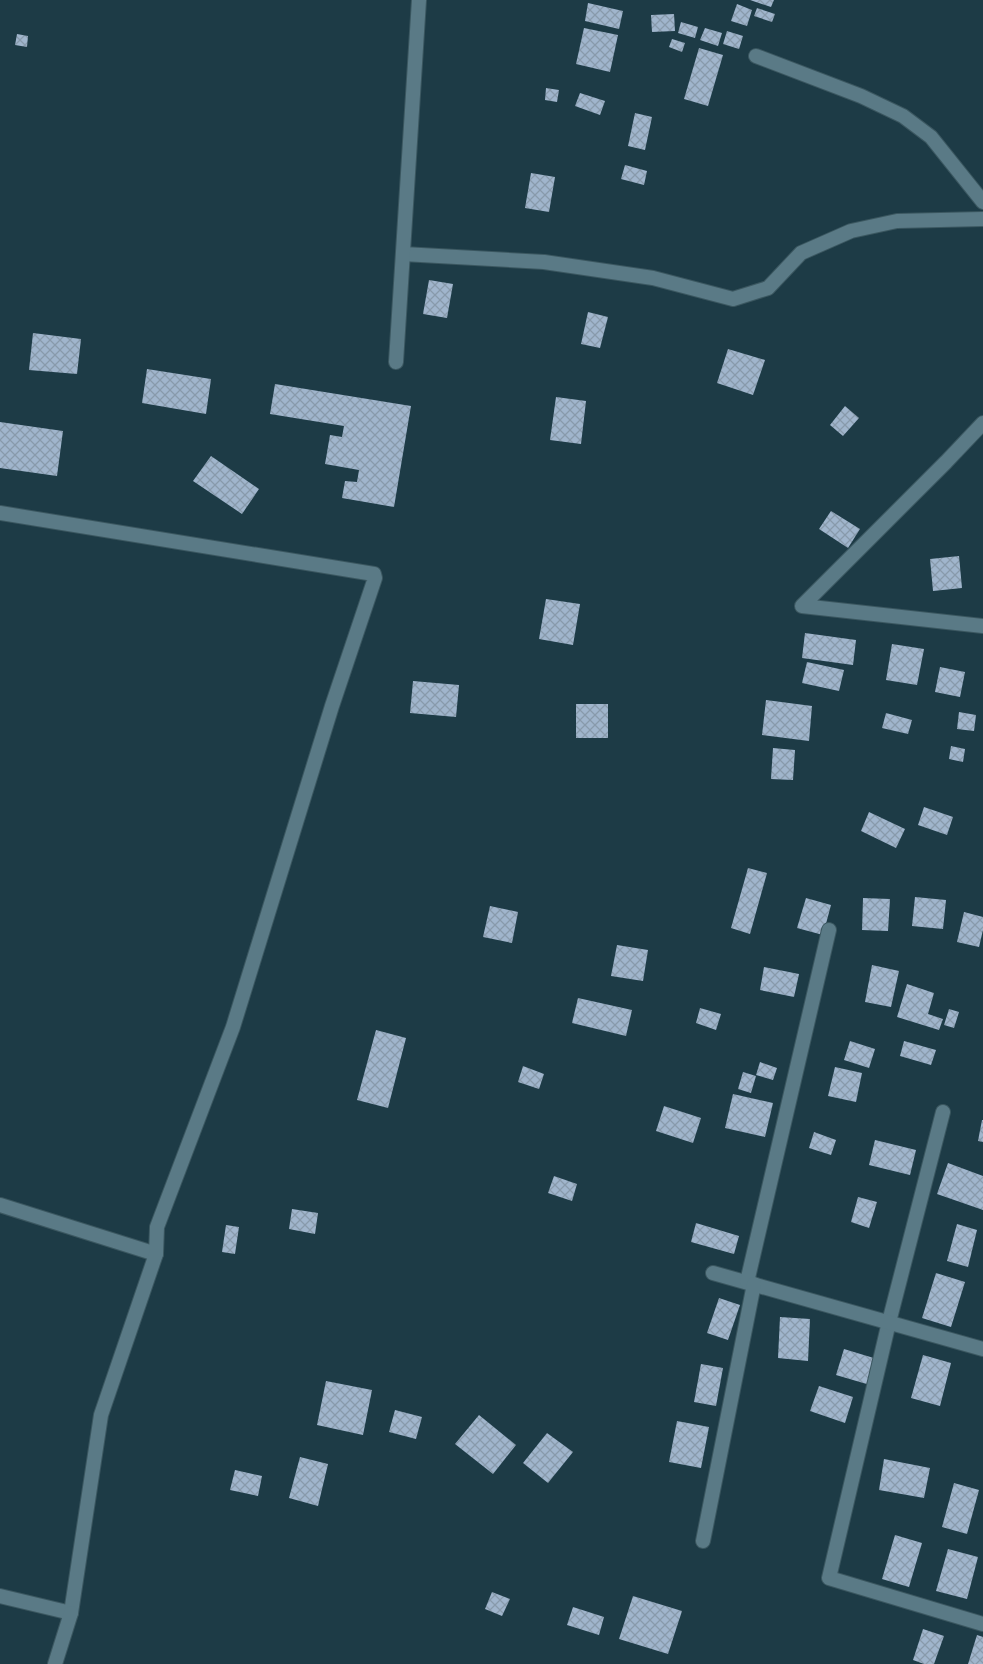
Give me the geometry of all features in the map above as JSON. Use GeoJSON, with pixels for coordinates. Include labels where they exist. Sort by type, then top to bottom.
{"type":"FeatureCollection","features":[{"type":"Feature","properties":{"kind":"street"},"geometry":{"type":"LineString","coordinates":[[396,362],[419,0]]}},
{"type":"Feature","properties":{"kind":"street"},"geometry":{"type":"LineString","coordinates":[[756,56],[861,96],[903,116],[931,137],[983,202]]}},
{"type":"Feature","properties":{"kind":"street"},"geometry":{"type":"LineString","coordinates":[[403,254],[544,262],[653,278],[733,299],[768,288],[801,253],[851,230],[897,221],[983,218]]}},
{"type":"Feature","properties":{"kind":"street"},"geometry":{"type":"LineString","coordinates":[[983,423],[802,606],[983,626]]}},
{"type":"Feature","properties":{"kind":"street"},"geometry":{"type":"LineString","coordinates":[[0,513],[374,574],[375,578],[332,706],[233,1027],[156,1227],[156,1254],[101,1415],[71,1613],[55,1664]]}},
{"type":"Feature","properties":{"kind":"street"},"geometry":{"type":"LineString","coordinates":[[703,1541],[751,1283],[829,930]]}},
{"type":"Feature","properties":{"kind":"street"},"geometry":{"type":"LineString","coordinates":[[943,1112],[889,1322],[829,1578],[983,1624]]}},
{"type":"Feature","properties":{"kind":"street"},"geometry":{"type":"LineString","coordinates":[[0,1205],[156,1254]]}},
{"type":"Feature","properties":{"kind":"street"},"geometry":{"type":"LineString","coordinates":[[713,1273],[983,1349]]}},
{"type":"Feature","properties":{"kind":"street"},"geometry":{"type":"LineString","coordinates":[[0,1596],[71,1613]]}},
{"type":"Feature","properties":{"kind":"building"},"geometry":{"type":"Polygon","coordinates":[[[750,0],[774,0],[771,7],[750,0]]]}},
{"type":"Feature","properties":{"kind":"building"},"geometry":{"type":"Polygon","coordinates":[[[588,3],[623,11],[619,29],[585,21],[588,3]]]}},
{"type":"Feature","properties":{"kind":"building"},"geometry":{"type":"Polygon","coordinates":[[[737,4],[752,10],[747,26],[731,21],[737,4]]]}},
{"type":"Feature","properties":{"kind":"building"},"geometry":{"type":"Polygon","coordinates":[[[757,8],[775,14],[772,22],[754,16],[757,8]]]}},
{"type":"Feature","properties":{"kind":"building"},"geometry":{"type":"Polygon","coordinates":[[[674,14],[675,31],[652,32],[651,15],[674,14]]]}},
{"type":"Feature","properties":{"kind":"building"},"geometry":{"type":"Polygon","coordinates":[[[681,22],[698,27],[695,38],[678,33],[681,22]]]}},
{"type":"Feature","properties":{"kind":"building"},"geometry":{"type":"Polygon","coordinates":[[[584,28],[618,35],[610,72],[576,64],[584,28]]]}},
{"type":"Feature","properties":{"kind":"building"},"geometry":{"type":"Polygon","coordinates":[[[705,28],[722,33],[718,46],[700,40],[705,28]]]}},
{"type":"Feature","properties":{"kind":"building"},"geometry":{"type":"Polygon","coordinates":[[[727,31],[743,36],[739,49],[723,44],[727,31]]]}},
{"type":"Feature","properties":{"kind":"building"},"geometry":{"type":"Polygon","coordinates":[[[17,34],[28,36],[27,47],[15,45],[17,34]]]}},
{"type":"Feature","properties":{"kind":"building"},"geometry":{"type":"Polygon","coordinates":[[[672,39],[685,43],[682,52],[669,47],[672,39]]]}},
{"type":"Feature","properties":{"kind":"building"},"geometry":{"type":"Polygon","coordinates":[[[699,48],[723,55],[708,106],[684,99],[699,48]]]}},
{"type":"Feature","properties":{"kind":"building"},"geometry":{"type":"Polygon","coordinates":[[[546,88],[559,90],[557,102],[545,100],[546,88]]]}},
{"type":"Feature","properties":{"kind":"building"},"geometry":{"type":"Polygon","coordinates":[[[580,93],[605,101],[600,115],[575,106],[580,93]]]}},
{"type":"Feature","properties":{"kind":"building"},"geometry":{"type":"Polygon","coordinates":[[[635,113],[652,117],[645,150],[628,146],[635,113]]]}},
{"type":"Feature","properties":{"kind":"building"},"geometry":{"type":"Polygon","coordinates":[[[625,165],[647,171],[644,185],[621,179],[625,165]]]}},
{"type":"Feature","properties":{"kind":"building"},"geometry":{"type":"Polygon","coordinates":[[[531,173],[555,177],[549,212],[525,208],[531,173]]]}},
{"type":"Feature","properties":{"kind":"building"},"geometry":{"type":"Polygon","coordinates":[[[429,280],[453,284],[447,318],[423,314],[429,280]]]}},
{"type":"Feature","properties":{"kind":"building"},"geometry":{"type":"Polygon","coordinates":[[[588,312],[608,317],[600,348],[581,344],[588,312]]]}},
{"type":"Feature","properties":{"kind":"building"},"geometry":{"type":"Polygon","coordinates":[[[33,333],[81,339],[77,374],[29,370],[33,333]]]}},
{"type":"Feature","properties":{"kind":"building"},"geometry":{"type":"Polygon","coordinates":[[[728,349],[765,360],[753,395],[717,383],[728,349]]]}},
{"type":"Feature","properties":{"kind":"building"},"geometry":{"type":"Polygon","coordinates":[[[147,369],[211,379],[206,414],[142,403],[147,369]]]}},
{"type":"Feature","properties":{"kind":"building"},"geometry":{"type":"Polygon","coordinates":[[[275,384],[411,406],[394,507],[342,498],[345,481],[357,482],[359,470],[325,464],[330,435],[342,437],[344,426],[270,414],[275,384]]]}},
{"type":"Feature","properties":{"kind":"building"},"geometry":{"type":"Polygon","coordinates":[[[556,397],[586,401],[581,444],[550,440],[556,397]]]}},
{"type":"Feature","properties":{"kind":"building"},"geometry":{"type":"Polygon","coordinates":[[[845,406],[859,418],[843,436],[830,425],[845,406]]]}},
{"type":"Feature","properties":{"kind":"building"},"geometry":{"type":"Polygon","coordinates":[[[0,422],[63,431],[57,476],[0,468],[0,422]]]}},
{"type":"Feature","properties":{"kind":"building"},"geometry":{"type":"Polygon","coordinates":[[[211,456],[259,489],[242,514],[193,481],[211,456]]]}},
{"type":"Feature","properties":{"kind":"building"},"geometry":{"type":"Polygon","coordinates":[[[831,511],[860,529],[848,548],[819,529],[831,511]]]}},
{"type":"Feature","properties":{"kind":"building"},"geometry":{"type":"Polygon","coordinates":[[[959,556],[962,588],[933,591],[930,559],[959,556]]]}},
{"type":"Feature","properties":{"kind":"building"},"geometry":{"type":"Polygon","coordinates":[[[546,599],[580,604],[573,645],[539,639],[546,599]]]}},
{"type":"Feature","properties":{"kind":"building"},"geometry":{"type":"Polygon","coordinates":[[[805,633],[856,640],[853,665],[802,658],[805,633]]]}},
{"type":"Feature","properties":{"kind":"building"},"geometry":{"type":"Polygon","coordinates":[[[892,644],[924,649],[917,685],[886,680],[892,644]]]}},
{"type":"Feature","properties":{"kind":"building"},"geometry":{"type":"Polygon","coordinates":[[[807,662],[844,670],[839,691],[802,683],[807,662]]]}},
{"type":"Feature","properties":{"kind":"building"},"geometry":{"type":"Polygon","coordinates":[[[940,667],[965,672],[960,697],[935,692],[940,667]]]}},
{"type":"Feature","properties":{"kind":"building"},"geometry":{"type":"Polygon","coordinates":[[[413,681],[459,685],[456,717],[410,713],[413,681]]]}},
{"type":"Feature","properties":{"kind":"building"},"geometry":{"type":"Polygon","coordinates":[[[766,700],[812,706],[809,741],[762,735],[766,700]]]}},
{"type":"Feature","properties":{"kind":"building"},"geometry":{"type":"Polygon","coordinates":[[[576,704],[608,704],[608,738],[576,738],[576,704]]]}},
{"type":"Feature","properties":{"kind":"building"},"geometry":{"type":"Polygon","coordinates":[[[959,712],[976,715],[974,731],[957,729],[959,712]]]}},
{"type":"Feature","properties":{"kind":"building"},"geometry":{"type":"Polygon","coordinates":[[[886,713],[912,720],[908,734],[882,728],[886,713]]]}},
{"type":"Feature","properties":{"kind":"building"},"geometry":{"type":"Polygon","coordinates":[[[951,746],[965,749],[963,762],[949,759],[951,746]]]}},
{"type":"Feature","properties":{"kind":"building"},"geometry":{"type":"Polygon","coordinates":[[[773,748],[795,750],[793,780],[771,779],[773,748]]]}},
{"type":"Feature","properties":{"kind":"building"},"geometry":{"type":"Polygon","coordinates":[[[924,807],[953,817],[947,835],[918,825],[924,807]]]}},
{"type":"Feature","properties":{"kind":"building"},"geometry":{"type":"Polygon","coordinates":[[[869,812],[905,829],[896,848],[861,831],[869,812]]]}},
{"type":"Feature","properties":{"kind":"building"},"geometry":{"type":"Polygon","coordinates":[[[748,868],[767,873],[750,934],[731,928],[748,868]]]}},
{"type":"Feature","properties":{"kind":"building"},"geometry":{"type":"Polygon","coordinates":[[[915,897],[946,900],[943,929],[912,926],[915,897]]]}},
{"type":"Feature","properties":{"kind":"building"},"geometry":{"type":"Polygon","coordinates":[[[806,898],[831,905],[823,935],[797,928],[806,898]]]}},
{"type":"Feature","properties":{"kind":"building"},"geometry":{"type":"Polygon","coordinates":[[[863,898],[890,899],[888,931],[862,930],[863,898]]]}},
{"type":"Feature","properties":{"kind":"building"},"geometry":{"type":"Polygon","coordinates":[[[490,906],[518,912],[512,943],[483,937],[490,906]]]}},
{"type":"Feature","properties":{"kind":"building"},"geometry":{"type":"Polygon","coordinates":[[[964,912],[983,917],[983,930],[979,947],[957,942],[964,912]]]}},
{"type":"Feature","properties":{"kind":"building"},"geometry":{"type":"Polygon","coordinates":[[[617,945],[648,950],[643,981],[611,976],[617,945]]]}},
{"type":"Feature","properties":{"kind":"building"},"geometry":{"type":"Polygon","coordinates":[[[872,965],[899,971],[891,1007],[865,1002],[872,965]]]}},
{"type":"Feature","properties":{"kind":"building"},"geometry":{"type":"Polygon","coordinates":[[[764,967],[799,974],[794,997],[760,990],[764,967]]]}},
{"type":"Feature","properties":{"kind":"building"},"geometry":{"type":"Polygon","coordinates":[[[907,984],[934,993],[928,1014],[943,1019],[939,1030],[897,1017],[907,984]]]}},
{"type":"Feature","properties":{"kind":"building"},"geometry":{"type":"Polygon","coordinates":[[[578,998],[632,1010],[626,1036],[572,1023],[578,998]]]}},
{"type":"Feature","properties":{"kind":"building"},"geometry":{"type":"Polygon","coordinates":[[[700,1008],[721,1014],[716,1030],[696,1023],[700,1008]]]}},
{"type":"Feature","properties":{"kind":"building"},"geometry":{"type":"Polygon","coordinates":[[[949,1009],[959,1012],[954,1028],[944,1025],[949,1009]]]}},
{"type":"Feature","properties":{"kind":"building"},"geometry":{"type":"Polygon","coordinates":[[[376,1030],[406,1038],[388,1108],[357,1100],[376,1030]]]}},
{"type":"Feature","properties":{"kind":"building"},"geometry":{"type":"Polygon","coordinates":[[[850,1041],[875,1049],[869,1068],[844,1060],[850,1041]]]}},
{"type":"Feature","properties":{"kind":"building"},"geometry":{"type":"Polygon","coordinates":[[[904,1041],[936,1050],[931,1065],[900,1056],[904,1041]]]}},
{"type":"Feature","properties":{"kind":"building"},"geometry":{"type":"Polygon","coordinates":[[[760,1062],[777,1068],[773,1080],[756,1075],[760,1062]]]}},
{"type":"Feature","properties":{"kind":"building"},"geometry":{"type":"Polygon","coordinates":[[[523,1066],[544,1074],[539,1089],[518,1082],[523,1066]]]}},
{"type":"Feature","properties":{"kind":"building"},"geometry":{"type":"Polygon","coordinates":[[[835,1067],[862,1073],[856,1102],[828,1096],[835,1067]]]}},
{"type":"Feature","properties":{"kind":"building"},"geometry":{"type":"Polygon","coordinates":[[[743,1072],[756,1076],[751,1093],[738,1089],[743,1072]]]}},
{"type":"Feature","properties":{"kind":"building"},"geometry":{"type":"Polygon","coordinates":[[[733,1094],[773,1103],[765,1137],[725,1128],[733,1094]]]}},
{"type":"Feature","properties":{"kind":"building"},"geometry":{"type":"Polygon","coordinates":[[[664,1106],[701,1118],[693,1143],[656,1131],[664,1106]]]}},
{"type":"Feature","properties":{"kind":"building"},"geometry":{"type":"Polygon","coordinates":[[[983,1120],[983,1142],[978,1141],[983,1120]]]}},
{"type":"Feature","properties":{"kind":"building"},"geometry":{"type":"Polygon","coordinates":[[[814,1132],[836,1140],[831,1155],[809,1148],[814,1132]]]}},
{"type":"Feature","properties":{"kind":"building"},"geometry":{"type":"Polygon","coordinates":[[[875,1140],[916,1150],[910,1175],[869,1165],[875,1140]]]}},
{"type":"Feature","properties":{"kind":"building"},"geometry":{"type":"Polygon","coordinates":[[[948,1163],[983,1176],[983,1210],[937,1194],[948,1163]]]}},
{"type":"Feature","properties":{"kind":"building"},"geometry":{"type":"Polygon","coordinates":[[[554,1176],[577,1184],[572,1201],[548,1193],[554,1176]]]}},
{"type":"Feature","properties":{"kind":"building"},"geometry":{"type":"Polygon","coordinates":[[[858,1197],[877,1202],[869,1228],[851,1222],[858,1197]]]}},
{"type":"Feature","properties":{"kind":"building"},"geometry":{"type":"Polygon","coordinates":[[[292,1209],[318,1213],[315,1234],[289,1229],[292,1209]]]}},
{"type":"Feature","properties":{"kind":"building"},"geometry":{"type":"Polygon","coordinates":[[[696,1223],[739,1236],[734,1254],[691,1242],[696,1223]]]}},
{"type":"Feature","properties":{"kind":"building"},"geometry":{"type":"Polygon","coordinates":[[[957,1224],[977,1230],[968,1267],[947,1261],[957,1224]]]}},
{"type":"Feature","properties":{"kind":"building"},"geometry":{"type":"Polygon","coordinates":[[[226,1225],[239,1227],[235,1254],[222,1252],[226,1225]]]}},
{"type":"Feature","properties":{"kind":"building"},"geometry":{"type":"Polygon","coordinates":[[[936,1273],[965,1282],[951,1327],[922,1318],[936,1273]]]}},
{"type":"Feature","properties":{"kind":"building"},"geometry":{"type":"Polygon","coordinates":[[[719,1298],[740,1305],[728,1340],[707,1333],[719,1298]]]}},
{"type":"Feature","properties":{"kind":"building"},"geometry":{"type":"Polygon","coordinates":[[[780,1317],[810,1319],[808,1361],[778,1358],[780,1317]]]}},
{"type":"Feature","properties":{"kind":"building"},"geometry":{"type":"Polygon","coordinates":[[[844,1349],[877,1359],[870,1385],[836,1375],[844,1349]]]}},
{"type":"Feature","properties":{"kind":"building"},"geometry":{"type":"Polygon","coordinates":[[[923,1355],[951,1363],[940,1406],[911,1398],[923,1355]]]}},
{"type":"Feature","properties":{"kind":"building"},"geometry":{"type":"Polygon","coordinates":[[[701,1364],[723,1368],[716,1406],[694,1402],[701,1364]]]}},
{"type":"Feature","properties":{"kind":"building"},"geometry":{"type":"Polygon","coordinates":[[[326,1381],[372,1390],[363,1435],[317,1425],[326,1381]]]}},
{"type":"Feature","properties":{"kind":"building"},"geometry":{"type":"Polygon","coordinates":[[[819,1386],[853,1397],[845,1423],[810,1411],[819,1386]]]}},
{"type":"Feature","properties":{"kind":"building"},"geometry":{"type":"Polygon","coordinates":[[[395,1410],[422,1417],[416,1439],[389,1432],[395,1410]]]}},
{"type":"Feature","properties":{"kind":"building"},"geometry":{"type":"Polygon","coordinates":[[[479,1415],[516,1445],[493,1474],[455,1444],[479,1415]]]}},
{"type":"Feature","properties":{"kind":"building"},"geometry":{"type":"Polygon","coordinates":[[[677,1421],[709,1427],[701,1468],[669,1462],[677,1421]]]}},
{"type":"Feature","properties":{"kind":"building"},"geometry":{"type":"Polygon","coordinates":[[[547,1433],[573,1452],[548,1483],[523,1463],[547,1433]]]}},
{"type":"Feature","properties":{"kind":"building"},"geometry":{"type":"Polygon","coordinates":[[[300,1457],[328,1464],[318,1506],[289,1498],[300,1457]]]}},
{"type":"Feature","properties":{"kind":"building"},"geometry":{"type":"Polygon","coordinates":[[[884,1459],[930,1468],[924,1498],[879,1490],[884,1459]]]}},
{"type":"Feature","properties":{"kind":"building"},"geometry":{"type":"Polygon","coordinates":[[[235,1470],[262,1476],[258,1496],[230,1490],[235,1470]]]}},
{"type":"Feature","properties":{"kind":"building"},"geometry":{"type":"Polygon","coordinates":[[[954,1483],[979,1490],[967,1534],[942,1527],[954,1483]]]}},
{"type":"Feature","properties":{"kind":"building"},"geometry":{"type":"Polygon","coordinates":[[[895,1535],[922,1543],[909,1587],[882,1579],[895,1535]]]}},
{"type":"Feature","properties":{"kind":"building"},"geometry":{"type":"Polygon","coordinates":[[[948,1549],[978,1557],[967,1599],[936,1591],[948,1549]]]}},
{"type":"Feature","properties":{"kind":"building"},"geometry":{"type":"Polygon","coordinates":[[[492,1592],[510,1599],[502,1616],[485,1609],[492,1592]]]}},
{"type":"Feature","properties":{"kind":"building"},"geometry":{"type":"Polygon","coordinates":[[[633,1596],[682,1611],[668,1654],[619,1639],[633,1596]]]}},
{"type":"Feature","properties":{"kind":"building"},"geometry":{"type":"Polygon","coordinates":[[[573,1607],[604,1617],[599,1635],[567,1625],[573,1607]]]}},
{"type":"Feature","properties":{"kind":"building"},"geometry":{"type":"Polygon","coordinates":[[[923,1629],[944,1636],[934,1664],[924,1664],[913,1660],[923,1629]]]}},
{"type":"Feature","properties":{"kind":"building"},"geometry":{"type":"Polygon","coordinates":[[[977,1635],[983,1637],[983,1664],[968,1664],[977,1635]]]}}]}
